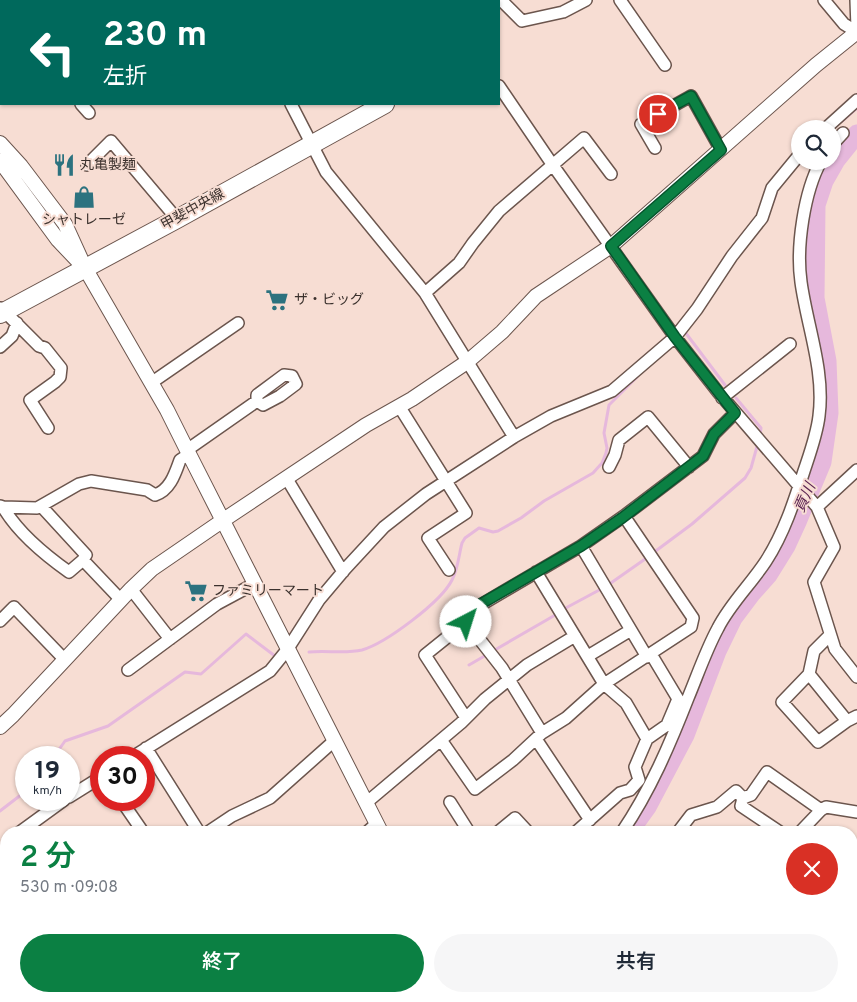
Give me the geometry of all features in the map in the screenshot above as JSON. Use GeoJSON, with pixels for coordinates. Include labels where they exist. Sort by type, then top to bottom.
{"type":"FeatureCollection","features":[{"type":"Feature","properties":{"kind":"main road","name":"甲斐中央線"},"geometry":{"type":"LineString","coordinates":[[6,314],[85,268],[383,105]]}},
{"type":"Feature","properties":{"kind":"street"},"geometry":{"type":"LineString","coordinates":[[501,0],[522,21],[564,12],[586,0]]}},
{"type":"Feature","properties":{"kind":"street"},"geometry":{"type":"LineString","coordinates":[[620,0],[665,65]]}},
{"type":"Feature","properties":{"kind":"street"},"geometry":{"type":"LineString","coordinates":[[0,727],[152,569],[366,425],[467,362],[502,332],[536,296],[611,246],[816,65],[857,32],[844,24],[824,0]]}},
{"type":"Feature","properties":{"kind":"street"},"geometry":{"type":"LineString","coordinates":[[856,0],[857,28]]}},
{"type":"Feature","properties":{"kind":"street"},"geometry":{"type":"LineString","coordinates":[[500,87],[677,340],[722,398],[817,507],[834,547],[814,582],[835,649],[857,677]]}},
{"type":"Feature","properties":{"kind":"street"},"geometry":{"type":"LineString","coordinates":[[655,148],[641,124],[691,96],[721,150]]}},
{"type":"Feature","properties":{"kind":"street"},"geometry":{"type":"LineString","coordinates":[[835,120],[857,100]]}},
{"type":"Feature","properties":{"kind":"street"},"geometry":{"type":"LineString","coordinates":[[292,105],[326,172],[425,292],[514,437]]}},
{"type":"Feature","properties":{"kind":"street"},"geometry":{"type":"LineString","coordinates":[[425,292],[459,263],[499,211],[584,138],[611,174]]}},
{"type":"Feature","properties":{"kind":"street"},"geometry":{"type":"LineString","coordinates":[[87,165],[111,141],[177,219]]}},
{"type":"Feature","properties":{"kind":"street"},"geometry":{"type":"LineString","coordinates":[[0,143],[21,166],[65,224],[85,268],[188,452],[366,803],[374,826]]}},
{"type":"Feature","properties":{"kind":"street"},"geometry":{"type":"LineString","coordinates":[[0,161],[58,240],[85,268]]}},
{"type":"Feature","properties":{"kind":"street"},"geometry":{"type":"LineString","coordinates":[[149,746],[270,671],[287,650],[319,600],[343,572],[384,527],[426,494],[514,437],[551,416],[612,391],[677,340],[732,256],[762,218],[772,188],[791,165]]}},
{"type":"Feature","properties":{"kind":"street"},"geometry":{"type":"LineString","coordinates":[[626,826],[656,774],[718,626],[775,546],[799,488],[810,452],[819,418],[820,395],[798,258],[806,204],[816,170]]}},
{"type":"Feature","properties":{"kind":"street"},"geometry":{"type":"LineString","coordinates":[[0,347],[12,336],[6,314]]}},
{"type":"Feature","properties":{"kind":"street"},"geometry":{"type":"LineString","coordinates":[[6,314],[39,346],[45,348],[61,368],[60,377],[30,400],[48,428]]}},
{"type":"Feature","properties":{"kind":"street"},"geometry":{"type":"LineString","coordinates":[[151,383],[238,323]]}},
{"type":"Feature","properties":{"kind":"street"},"geometry":{"type":"LineString","coordinates":[[722,398],[790,344]]}},
{"type":"Feature","properties":{"kind":"street"},"geometry":{"type":"LineString","coordinates":[[1,507],[38,508],[79,484],[91,482],[147,490],[155,495],[162,493],[173,480],[180,460],[188,452],[257,401]]}},
{"type":"Feature","properties":{"kind":"street"},"geometry":{"type":"LineString","coordinates":[[399,406],[466,513],[428,538],[449,570]]}},
{"type":"Feature","properties":{"kind":"street"},"geometry":{"type":"LineString","coordinates":[[590,820],[539,736],[509,680],[466,622],[467,612],[581,546],[624,516],[703,456],[714,434],[735,413]]}},
{"type":"Feature","properties":{"kind":"street"},"geometry":{"type":"LineString","coordinates":[[609,467],[619,440],[648,417],[689,467]]}},
{"type":"Feature","properties":{"kind":"street"},"geometry":{"type":"LineString","coordinates":[[817,507],[857,470]]}},
{"type":"Feature","properties":{"kind":"street"},"geometry":{"type":"LineString","coordinates":[[287,479],[343,572]]}},
{"type":"Feature","properties":{"kind":"street"},"geometry":{"type":"LineString","coordinates":[[1,507],[10,519],[51,559],[69,572],[86,555],[41,506]]}},
{"type":"Feature","properties":{"kind":"street"},"geometry":{"type":"LineString","coordinates":[[441,740],[475,789],[513,760],[539,736],[566,718],[604,684],[691,627],[693,618],[624,516]]}},
{"type":"Feature","properties":{"kind":"street"},"geometry":{"type":"LineString","coordinates":[[581,546],[631,630],[678,700],[668,725],[647,739],[635,767],[639,780],[630,790],[620,793],[583,826]]}},
{"type":"Feature","properties":{"kind":"street"},"geometry":{"type":"LineString","coordinates":[[83,560],[121,600]]}},
{"type":"Feature","properties":{"kind":"street"},"geometry":{"type":"LineString","coordinates":[[536,572],[604,684],[626,703],[647,739]]}},
{"type":"Feature","properties":{"kind":"street"},"geometry":{"type":"LineString","coordinates":[[128,670],[217,604],[254,584]]}},
{"type":"Feature","properties":{"kind":"street"},"geometry":{"type":"LineString","coordinates":[[131,589],[170,639]]}},
{"type":"Feature","properties":{"kind":"street"},"geometry":{"type":"LineString","coordinates":[[0,621],[14,608],[65,660]]}},
{"type":"Feature","properties":{"kind":"street"},"geometry":{"type":"LineString","coordinates":[[466,622],[425,655],[466,718]]}},
{"type":"Feature","properties":{"kind":"street"},"geometry":{"type":"LineString","coordinates":[[588,656],[631,630]]}},
{"type":"Feature","properties":{"kind":"street"},"geometry":{"type":"LineString","coordinates":[[809,674],[852,719],[818,742],[782,702],[809,674],[814,652],[830,635]]}},
{"type":"Feature","properties":{"kind":"street"},"geometry":{"type":"LineString","coordinates":[[366,803],[441,740],[486,698],[527,665],[575,636]]}},
{"type":"Feature","properties":{"kind":"street"},"geometry":{"type":"LineString","coordinates":[[217,826],[232,816],[270,798],[334,741]]}},
{"type":"Feature","properties":{"kind":"street"},"geometry":{"type":"LineString","coordinates":[[155,762],[195,826]]}},
{"type":"Feature","properties":{"kind":"street"},"geometry":{"type":"LineString","coordinates":[[743,798],[751,795],[767,772],[821,810]]}},
{"type":"Feature","properties":{"kind":"street"},"geometry":{"type":"LineString","coordinates":[[683,826],[691,815],[717,807],[736,791],[743,798]]}},
{"type":"Feature","properties":{"kind":"street"},"geometry":{"type":"LineString","coordinates":[[743,798],[741,806],[771,826]]}},
{"type":"Feature","properties":{"kind":"street"},"geometry":{"type":"LineString","coordinates":[[450,802],[465,826]]}},
{"type":"Feature","properties":{"kind":"street"},"geometry":{"type":"LineString","coordinates":[[806,826],[826,807],[857,812]]}},
{"type":"Feature","properties":{"kind":"street"},"geometry":{"type":"LineString","coordinates":[[28,826],[49,811]]}},
{"type":"Feature","properties":{"kind":"street"},"geometry":{"type":"LineString","coordinates":[[129,811],[139,826]]}},
{"type":"Feature","properties":{"kind":"street"},"geometry":{"type":"LineString","coordinates":[[505,826],[515,818],[522,826]]}},
{"type":"Feature","properties":{"kind":"waterway"},"geometry":{"type":"LineString","coordinates":[[842,121],[857,108]]}},
{"type":"Feature","properties":{"kind":"waterway","name":"貢川"},"geometry":{"type":"LineString","coordinates":[[633,826],[647,807],[685,735],[717,651],[733,618],[768,575],[786,546],[822,462],[829,413],[827,361],[815,298],[816,205],[824,181],[836,160],[857,134]]}},
{"type":"Feature","properties":{"kind":"waterway"},"geometry":{"type":"LineString","coordinates":[[771,207],[776,194]]}},
{"type":"Feature","properties":{"kind":"waterway"},"geometry":{"type":"LineString","coordinates":[[685,332],[725,385]]}},
{"type":"Feature","properties":{"kind":"waterway"},"geometry":{"type":"LineString","coordinates":[[309,652],[362,650],[398,631],[425,610],[446,589],[454,576],[465,538],[479,528],[493,532],[498,531],[521,518],[544,501],[593,473],[602,463],[606,453],[604,433],[609,405],[637,377]]}},
{"type":"Feature","properties":{"kind":"waterway"},"geometry":{"type":"LineString","coordinates":[[736,398],[761,428],[760,435]]}},
{"type":"Feature","properties":{"kind":"waterway"},"geometry":{"type":"LineString","coordinates":[[653,553],[692,524],[745,478],[751,468],[758,443]]}},
{"type":"Feature","properties":{"kind":"waterway"},"geometry":{"type":"LineString","coordinates":[[608,585],[648,557]]}},
{"type":"Feature","properties":{"kind":"waterway"},"geometry":{"type":"LineString","coordinates":[[562,610],[603,588]]}},
{"type":"Feature","properties":{"kind":"waterway"},"geometry":{"type":"LineString","coordinates":[[493,651],[557,614]]}},
{"type":"Feature","properties":{"kind":"waterway"},"geometry":{"type":"LineString","coordinates":[[61,746],[65,741],[108,726],[185,672],[201,674],[246,634],[275,656]]}},
{"type":"Feature","properties":{"kind":"waterway"},"geometry":{"type":"LineString","coordinates":[[469,665],[488,654]]}},
{"type":"Feature","properties":{"kind":"waterway"},"geometry":{"type":"LineString","coordinates":[[0,811],[15,799]]}},
{"type":"Feature","properties":{"kind":"place","name":"丸亀製麺"},"geometry":{"type":"Point","coordinates":[64,165]}},
{"type":"Feature","properties":{"kind":"place","name":"シャトレーゼ"},"geometry":{"type":"Point","coordinates":[84,197]}},
{"type":"Feature","properties":{"kind":"place","name":"ザ・ビッグ"},"geometry":{"type":"Point","coordinates":[277,300]}},
{"type":"Feature","properties":{"kind":"place","name":"ファミリーマート"},"geometry":{"type":"Point","coordinates":[196,591]}},
{"type":"Feature","properties":{"kind":"route"},"geometry":{"type":"LineString","coordinates":[[466,622],[467,612],[581,546],[622,518],[703,456],[714,434],[735,413],[675,337],[611,246],[721,150],[691,96],[658,114]]}}]}
